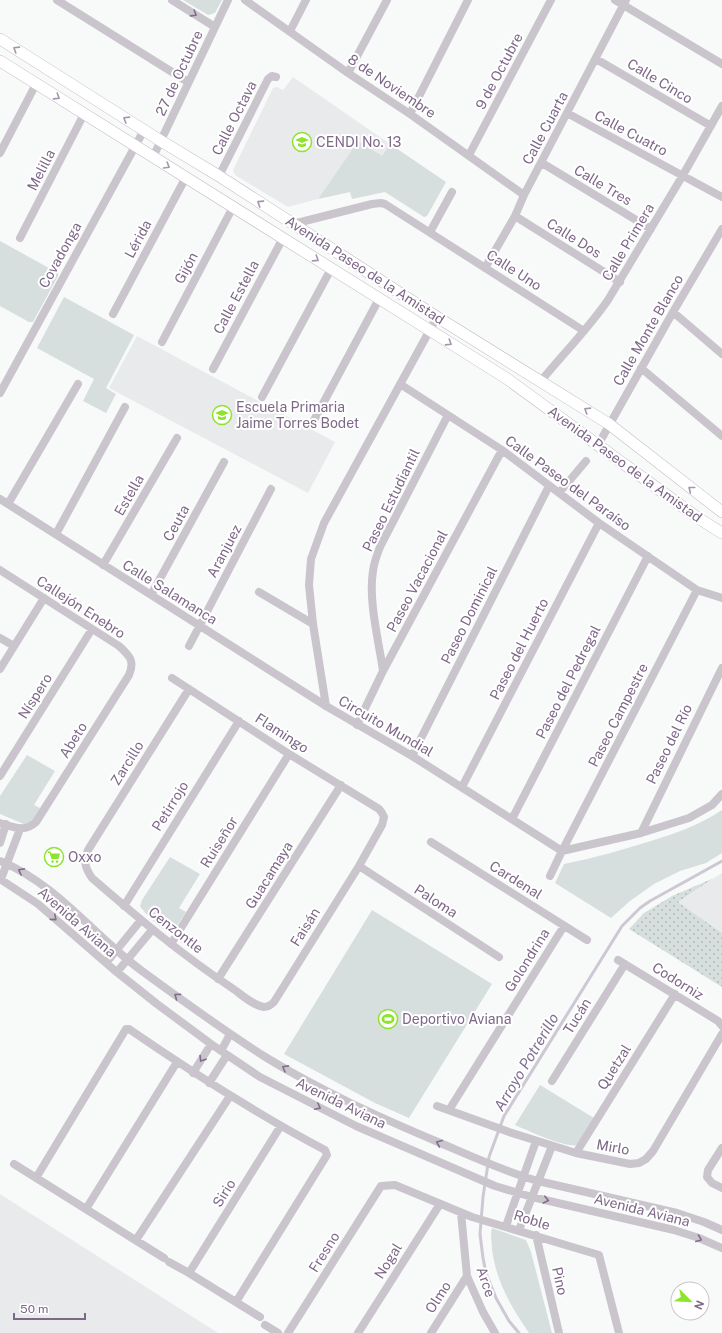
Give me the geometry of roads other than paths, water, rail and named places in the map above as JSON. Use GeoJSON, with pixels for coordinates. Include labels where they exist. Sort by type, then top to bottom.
{"type":"FeatureCollection","features":[{"type":"Feature","properties":{"kind":"street"},"geometry":{"type":"LineString","coordinates":[[57,0],[188,82]]}},
{"type":"Feature","properties":{"kind":"street"},"geometry":{"type":"LineString","coordinates":[[172,0],[215,27]]}},
{"type":"Feature","properties":{"kind":"street","name":"27 de Octubre"},"geometry":{"type":"LineString","coordinates":[[153,157],[228,0]]}},
{"type":"Feature","properties":{"kind":"street","name":"8 de Noviembre"},"geometry":{"type":"LineString","coordinates":[[245,0],[348,73],[469,155],[524,195]]}},
{"type":"Feature","properties":{"kind":"street"},"geometry":{"type":"LineString","coordinates":[[290,31],[306,0]]}},
{"type":"Feature","properties":{"kind":"street"},"geometry":{"type":"LineString","coordinates":[[348,73],[387,0]]}},
{"type":"Feature","properties":{"kind":"street"},"geometry":{"type":"LineString","coordinates":[[410,114],[468,0]]}},
{"type":"Feature","properties":{"kind":"street","name":"9 de Octubre"},"geometry":{"type":"LineString","coordinates":[[469,155],[551,0]]}},
{"type":"Feature","properties":{"kind":"street"},"geometry":{"type":"LineString","coordinates":[[615,0],[625,3],[722,64]]}},
{"type":"Feature","properties":{"kind":"street","name":"Calle Cuarta"},"geometry":{"type":"LineString","coordinates":[[485,268],[515,216],[524,195],[625,3]]}},
{"type":"Feature","properties":{"kind":"street","name":"Avenida Paseo de la Amistad"},"geometry":{"type":"LineString","coordinates":[[0,39],[219,176],[437,317],[609,424],[722,512]]}},
{"type":"Feature","properties":{"kind":"street","name":"Calle Cinco"},"geometry":{"type":"LineString","coordinates":[[596,59],[711,126]]}},
{"type":"Feature","properties":{"kind":"street","name":"Avenida Paseo de la Amistad"},"geometry":{"type":"LineString","coordinates":[[0,61],[506,378],[698,518],[722,533]]}},
{"type":"Feature","properties":{"kind":"street","name":"Calle Octava"},"geometry":{"type":"LineString","coordinates":[[219,176],[267,82],[270,77],[276,77]]}},
{"type":"Feature","properties":{"kind":"street"},"geometry":{"type":"LineString","coordinates":[[0,153],[36,84]]}},
{"type":"Feature","properties":{"kind":"street","name":"Calle Primera"},"geometry":{"type":"LineString","coordinates":[[541,381],[584,331],[620,282],[722,106]]}},
{"type":"Feature","properties":{"kind":"street","name":"Calle Cuatro"},"geometry":{"type":"LineString","coordinates":[[567,113],[722,197]]}},
{"type":"Feature","properties":{"kind":"street","name":"Melilla"},"geometry":{"type":"LineString","coordinates":[[20,238],[84,114]]}},
{"type":"Feature","properties":{"kind":"street","name":"Covadonga"},"geometry":{"type":"LineString","coordinates":[[0,393],[144,130]]}},
{"type":"Feature","properties":{"kind":"street","name":"Calle Tres"},"geometry":{"type":"LineString","coordinates":[[542,163],[651,229]]}},
{"type":"Feature","properties":{"kind":"street","name":"Lérida"},"geometry":{"type":"LineString","coordinates":[[114,314],[186,177]]}},
{"type":"Feature","properties":{"kind":"street"},"geometry":{"type":"LineString","coordinates":[[430,232],[452,192]]}},
{"type":"Feature","properties":{"kind":"street","name":"Calle Uno"},"geometry":{"type":"LineString","coordinates":[[293,224],[381,203],[390,206],[584,331]]}},
{"type":"Feature","properties":{"kind":"street","name":"Gijón"},"geometry":{"type":"LineString","coordinates":[[162,342],[233,207]]}},
{"type":"Feature","properties":{"kind":"street","name":"Calle Dos"},"geometry":{"type":"LineString","coordinates":[[515,216],[620,282]]}},
{"type":"Feature","properties":{"kind":"street","name":"Calle Monte Blanco"},"geometry":{"type":"LineString","coordinates":[[598,445],[722,229]]}},
{"type":"Feature","properties":{"kind":"street","name":"Calle Estella"},"geometry":{"type":"LineString","coordinates":[[213,369],[283,238]]}},
{"type":"Feature","properties":{"kind":"street"},"geometry":{"type":"LineString","coordinates":[[262,397],[331,269]]}},
{"type":"Feature","properties":{"kind":"street"},"geometry":{"type":"LineString","coordinates":[[312,424],[379,299]]}},
{"type":"Feature","properties":{"kind":"street"},"geometry":{"type":"LineString","coordinates":[[673,312],[722,353]]}},
{"type":"Feature","properties":{"kind":"street","name":"Circuito Mundial"},"geometry":{"type":"LineString","coordinates":[[437,317],[324,524],[314,548],[309,570],[309,585],[312,624],[326,706],[412,756],[562,851]]}},
{"type":"Feature","properties":{"kind":"street"},"geometry":{"type":"LineString","coordinates":[[641,368],[722,436]]}},
{"type":"Feature","properties":{"kind":"street"},"geometry":{"type":"LineString","coordinates":[[8,504],[78,384]]}},
{"type":"Feature","properties":{"kind":"street","name":"Calle Paseo del Paraíso"},"geometry":{"type":"LineString","coordinates":[[400,384],[502,450],[599,522],[697,590],[722,598]]}},
{"type":"Feature","properties":{"kind":"street"},"geometry":{"type":"LineString","coordinates":[[56,534],[126,407]]}},
{"type":"Feature","properties":{"kind":"street","name":"Paseo Estudiantil"},"geometry":{"type":"LineString","coordinates":[[384,671],[373,605],[372,572],[375,560],[380,547],[448,415]]}},
{"type":"Feature","properties":{"kind":"street","name":"Estella"},"geometry":{"type":"LineString","coordinates":[[103,565],[176,438]]}},
{"type":"Feature","properties":{"kind":"street","name":"Paseo Vacacional"},"geometry":{"type":"LineString","coordinates":[[357,725],[384,671],[502,450]]}},
{"type":"Feature","properties":{"kind":"street"},"geometry":{"type":"LineString","coordinates":[[559,493],[586,461]]}},
{"type":"Feature","properties":{"kind":"street","name":"Ceuta"},"geometry":{"type":"LineString","coordinates":[[151,595],[224,462]]}},
{"type":"Feature","properties":{"kind":"street","name":"Paseo Dominical"},"geometry":{"type":"LineString","coordinates":[[412,756],[549,486]]}},
{"type":"Feature","properties":{"kind":"street","name":"Aranjuez"},"geometry":{"type":"LineString","coordinates":[[189,646],[271,489]]}},
{"type":"Feature","properties":{"kind":"street","name":"Calle Salamanca"},"geometry":{"type":"LineString","coordinates":[[0,499],[326,706]]}},
{"type":"Feature","properties":{"kind":"street","name":"Paseo del Huerto"},"geometry":{"type":"LineString","coordinates":[[462,787],[599,522]]}},
{"type":"Feature","properties":{"kind":"street","name":"Paseo del Pedregal"},"geometry":{"type":"LineString","coordinates":[[512,819],[648,556]]}},
{"type":"Feature","properties":{"kind":"street","name":"Callejón Enebro"},"geometry":{"type":"LineString","coordinates":[[0,570],[119,646],[126,652],[131,660],[132,667],[129,675]]}},
{"type":"Feature","properties":{"kind":"street","name":"Paseo Campestre"},"geometry":{"type":"LineString","coordinates":[[550,876],[697,590]]}},
{"type":"Feature","properties":{"kind":"street"},"geometry":{"type":"LineString","coordinates":[[259,592],[312,624]]}},
{"type":"Feature","properties":{"kind":"street"},"geometry":{"type":"LineString","coordinates":[[0,669],[44,598]]}},
{"type":"Feature","properties":{"kind":"street","name":"Níspero"},"geometry":{"type":"LineString","coordinates":[[0,776],[92,629]]}},
{"type":"Feature","properties":{"kind":"street"},"geometry":{"type":"LineString","coordinates":[[0,638],[14,646]]}},
{"type":"Feature","properties":{"kind":"street","name":"Paseo del Río"},"geometry":{"type":"LineString","coordinates":[[641,833],[722,668]]}},
{"type":"Feature","properties":{"kind":"street","name":"Abeto"},"geometry":{"type":"LineString","coordinates":[[20,829],[32,826],[40,818],[129,675]]}},
{"type":"Feature","properties":{"kind":"street","name":"Flamingo"},"geometry":{"type":"LineString","coordinates":[[172,678],[289,754],[379,809]]}},
{"type":"Feature","properties":{"kind":"street","name":"Zarcillo"},"geometry":{"type":"LineString","coordinates":[[88,850],[188,689]]}},
{"type":"Feature","properties":{"kind":"street","name":"Petirrojo"},"geometry":{"type":"LineString","coordinates":[[124,906],[239,721]]}},
{"type":"Feature","properties":{"kind":"street","name":"Ruiseñor"},"geometry":{"type":"LineString","coordinates":[[171,944],[289,754]]}},
{"type":"Feature","properties":{"kind":"street","name":"Guacamaya"},"geometry":{"type":"LineString","coordinates":[[218,979],[341,785]]}},
{"type":"Feature","properties":{"kind":"street"},"geometry":{"type":"LineString","coordinates":[[562,851],[641,833],[688,818],[712,805],[722,794]]}},
{"type":"Feature","properties":{"kind":"street","name":"Faisán"},"geometry":{"type":"LineString","coordinates":[[274,1002],[359,866],[382,825],[384,817],[379,809]]}},
{"type":"Feature","properties":{"kind":"street"},"geometry":{"type":"LineString","coordinates":[[0,843],[3,824],[20,829],[3,863],[0,879]]}},
{"type":"Feature","properties":{"kind":"street","name":"Cardenal"},"geometry":{"type":"LineString","coordinates":[[431,842],[587,940]]}},
{"type":"Feature","properties":{"kind":"street","name":"Cenzontle"},"geometry":{"type":"LineString","coordinates":[[88,850],[84,862],[88,872],[152,930],[253,1003],[266,1007],[274,1002]]}},
{"type":"Feature","properties":{"kind":"street","name":"Avenida Aviana"},"geometry":{"type":"LineString","coordinates":[[3,863],[21,871],[42,885],[127,960],[230,1034],[268,1058],[356,1106],[499,1169],[538,1182],[677,1213],[722,1230]]}},
{"type":"Feature","properties":{"kind":"street","name":"Paloma"},"geometry":{"type":"LineString","coordinates":[[359,866],[500,957]]}},
{"type":"Feature","properties":{"kind":"street","name":"Avenida Aviana"},"geometry":{"type":"LineString","coordinates":[[0,879],[38,904],[156,1004],[260,1077],[356,1126],[495,1186],[532,1197],[674,1230],[699,1238],[722,1248]]}},
{"type":"Feature","properties":{"kind":"street"},"geometry":{"type":"LineString","coordinates":[[106,963],[141,920]]}},
{"type":"Feature","properties":{"kind":"street","name":"Golondrina"},"geometry":{"type":"LineString","coordinates":[[449,1110],[564,926]]}},
{"type":"Feature","properties":{"kind":"street"},"geometry":{"type":"LineString","coordinates":[[117,972],[152,930]]}},
{"type":"Feature","properties":{"kind":"street","name":"Codorniz"},"geometry":{"type":"LineString","coordinates":[[622,962],[718,1021],[722,1026]]}},
{"type":"Feature","properties":{"kind":"street","name":"Tucán"},"geometry":{"type":"LineString","coordinates":[[552,1081],[622,962]]}},
{"type":"Feature","properties":{"kind":"street","name":"Quetzal"},"geometry":{"type":"LineString","coordinates":[[576,1154],[675,994]]}},
{"type":"Feature","properties":{"kind":"street"},"geometry":{"type":"LineString","coordinates":[[36,1178],[126,1029],[129,1029],[209,1084],[280,1126],[325,1150],[327,1155],[236,1302]]}},
{"type":"Feature","properties":{"kind":"street"},"geometry":{"type":"LineString","coordinates":[[209,1084],[224,1053],[230,1034]]}},
{"type":"Feature","properties":{"kind":"street","name":"Mirlo"},"geometry":{"type":"LineString","coordinates":[[437,1106],[576,1154],[630,1164],[639,1163],[646,1159],[653,1151],[722,1034]]}},
{"type":"Feature","properties":{"kind":"street"},"geometry":{"type":"LineString","coordinates":[[193,1073],[211,1044]]}},
{"type":"Feature","properties":{"kind":"street"},"geometry":{"type":"LineString","coordinates":[[86,1209],[177,1062]]}},
{"type":"Feature","properties":{"kind":"street"},"geometry":{"type":"LineString","coordinates":[[136,1240],[230,1096]]}},
{"type":"Feature","properties":{"kind":"street","name":"Sirio"},"geometry":{"type":"LineString","coordinates":[[189,1273],[280,1126]]}},
{"type":"Feature","properties":{"kind":"street"},"geometry":{"type":"LineString","coordinates":[[506,1226],[536,1141]]}},
{"type":"Feature","properties":{"kind":"street"},"geometry":{"type":"LineString","coordinates":[[519,1230],[552,1146]]}},
{"type":"Feature","properties":{"kind":"street"},"geometry":{"type":"LineString","coordinates":[[722,1148],[708,1170],[707,1177],[712,1183],[722,1188]]}},
{"type":"Feature","properties":{"kind":"street"},"geometry":{"type":"LineString","coordinates":[[14,1164],[166,1260],[260,1317]]}},
{"type":"Feature","properties":{"kind":"street","name":"Roble"},"geometry":{"type":"LineString","coordinates":[[381,1186],[395,1185],[472,1217],[599,1255],[619,1333]]}},
{"type":"Feature","properties":{"kind":"street","name":"Fresno"},"geometry":{"type":"LineString","coordinates":[[288,1333],[381,1186]]}},
{"type":"Feature","properties":{"kind":"street","name":"Nogal"},"geometry":{"type":"LineString","coordinates":[[358,1333],[440,1204]]}},
{"type":"Feature","properties":{"kind":"street","name":"Arce"},"geometry":{"type":"LineString","coordinates":[[462,1213],[467,1276],[483,1312],[495,1333]]}},
{"type":"Feature","properties":{"kind":"street","name":"Pino"},"geometry":{"type":"LineString","coordinates":[[536,1235],[559,1333]]}},
{"type":"Feature","properties":{"kind":"street","name":"Olmo"},"geometry":{"type":"LineString","coordinates":[[431,1333],[467,1276]]}},
{"type":"Feature","properties":{"kind":"street"},"geometry":{"type":"LineString","coordinates":[[266,1325],[278,1333]]}},
{"type":"Feature","properties":{"kind":"waterway","name":"Arroyo Potrerillo"},"geometry":{"type":"LineString","coordinates":[[519,1333],[509,1321],[496,1298],[486,1273],[480,1234],[483,1197],[489,1157],[504,1116],[622,926],[640,908],[650,901],[722,861]]}},
{"type":"Feature","properties":{"kind":"place","name":"CENDI No. 13"},"geometry":{"type":"Point","coordinates":[302,142]}},
{"type":"Feature","properties":{"kind":"place","name":"Escuela Primaria Jaime Torres Bodet"},"geometry":{"type":"Point","coordinates":[222,415]}},
{"type":"Feature","properties":{"kind":"place","name":"Oxxo"},"geometry":{"type":"Point","coordinates":[54,857]}},
{"type":"Feature","properties":{"kind":"place","name":"Deportivo Aviana"},"geometry":{"type":"Point","coordinates":[388,1019]}}]}
